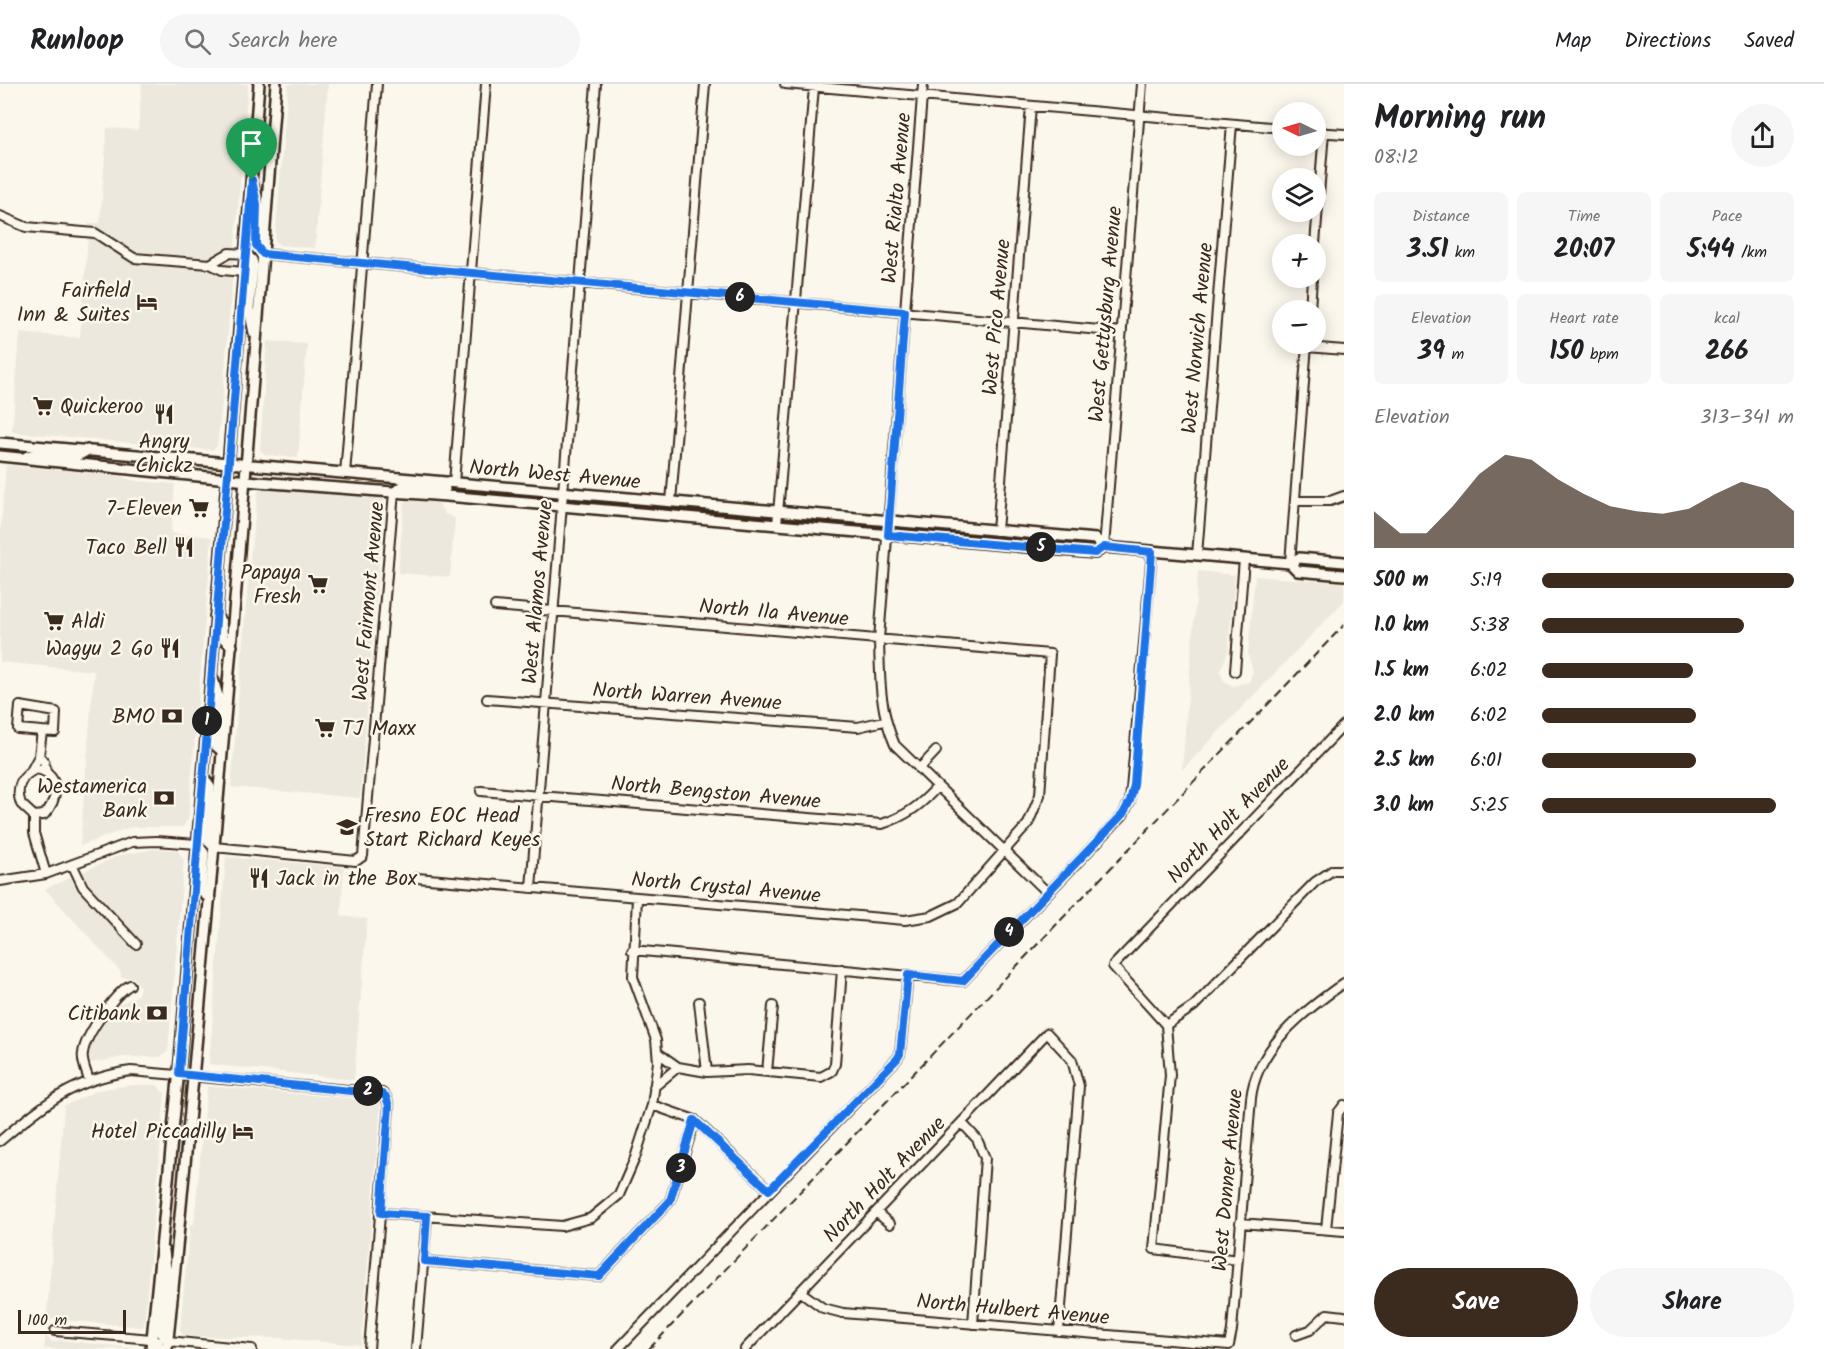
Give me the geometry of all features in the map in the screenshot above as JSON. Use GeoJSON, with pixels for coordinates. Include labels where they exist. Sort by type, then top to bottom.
{"type":"FeatureCollection","features":[{"type":"Feature","properties":{"kind":"main road"},"geometry":{"type":"LineString","coordinates":[[168,1345],[187,1074],[197,844],[259,84]]}},
{"type":"Feature","properties":{"kind":"main road"},"geometry":{"type":"LineString","coordinates":[[160,1349],[158,1342],[151,1344],[162,1228],[187,1074],[210,899],[247,481],[276,84]]}},
{"type":"Feature","properties":{"kind":"main road"},"geometry":{"type":"LineString","coordinates":[[252,180],[257,204],[256,245],[263,254]]}},
{"type":"Feature","properties":{"kind":"main road"},"geometry":{"type":"LineString","coordinates":[[245,254],[252,260],[249,309],[256,345]]}},
{"type":"Feature","properties":{"kind":"main road","name":"North West Avenue"},"geometry":{"type":"LineString","coordinates":[[0,443],[1096,539],[1104,547],[1152,552],[1290,563],[1299,558],[1344,562]]}},
{"type":"Feature","properties":{"kind":"main road"},"geometry":{"type":"LineString","coordinates":[[24,459],[33,453],[76,456],[87,450]]}},
{"type":"Feature","properties":{"kind":"main road","name":"North West Avenue"},"geometry":{"type":"LineString","coordinates":[[0,456],[247,481],[1095,553],[1104,547]]}},
{"type":"Feature","properties":{"kind":"main road"},"geometry":{"type":"LineString","coordinates":[[394,492],[405,485],[464,490],[480,485]]}},
{"type":"Feature","properties":{"kind":"main road","name":"North West Avenue"},"geometry":{"type":"LineString","coordinates":[[1290,563],[1298,571],[1344,575]]}},
{"type":"Feature","properties":{"kind":"main road"},"geometry":{"type":"LineString","coordinates":[[1329,574],[1337,568],[1344,568]]}},
{"type":"Feature","properties":{"kind":"main road"},"geometry":{"type":"LineString","coordinates":[[215,616],[221,621],[223,638],[232,646]]}},
{"type":"Feature","properties":{"kind":"main road"},"geometry":{"type":"LineString","coordinates":[[211,671],[218,696],[214,744],[222,751]]}},
{"type":"Feature","properties":{"kind":"main road"},"geometry":{"type":"LineString","coordinates":[[203,777],[210,787],[206,839],[214,847]]}},
{"type":"Feature","properties":{"kind":"main road"},"geometry":{"type":"LineString","coordinates":[[197,844],[204,853],[201,891],[210,899]]}},
{"type":"Feature","properties":{"kind":"main road"},"geometry":{"type":"LineString","coordinates":[[162,1228],[166,1269],[160,1331],[168,1345]]}},
{"type":"Feature","properties":{"kind":"street"},"geometry":{"type":"LineString","coordinates":[[345,474],[377,84]]}},
{"type":"Feature","properties":{"kind":"street"},"geometry":{"type":"LineString","coordinates":[[454,483],[486,84]]}},
{"type":"Feature","properties":{"kind":"street","name":"West Alamos Avenue"},"geometry":{"type":"LineString","coordinates":[[531,888],[596,84]]}},
{"type":"Feature","properties":{"kind":"street"},"geometry":{"type":"LineString","coordinates":[[671,502],[705,84]]}},
{"type":"Feature","properties":{"kind":"street"},"geometry":{"type":"LineString","coordinates":[[785,84],[1272,127]]}},
{"type":"Feature","properties":{"kind":"street","name":"West Rialto Avenue"},"geometry":{"type":"LineString","coordinates":[[923,84],[879,639],[880,697],[884,721],[895,745],[1047,891]]}},
{"type":"Feature","properties":{"kind":"street","name":"West Gettysburg Avenue"},"geometry":{"type":"LineString","coordinates":[[1104,547],[1142,84]]}},
{"type":"Feature","properties":{"kind":"street"},"geometry":{"type":"LineString","coordinates":[[777,525],[814,87]]}},
{"type":"Feature","properties":{"kind":"street","name":"West Pico Avenue"},"geometry":{"type":"LineString","coordinates":[[997,531],[1031,106]]}},
{"type":"Feature","properties":{"kind":"street","name":"West Norwich Avenue"},"geometry":{"type":"LineString","coordinates":[[1197,555],[1232,124]]}},
{"type":"Feature","properties":{"kind":"street"},"geometry":{"type":"LineString","coordinates":[[1326,132],[1344,134]]}},
{"type":"Feature","properties":{"kind":"street"},"geometry":{"type":"LineString","coordinates":[[1315,234],[1319,156]]}},
{"type":"Feature","properties":{"kind":"street"},"geometry":{"type":"LineString","coordinates":[[0,216],[26,227],[95,233],[134,258],[210,264],[222,270],[244,272]]}},
{"type":"Feature","properties":{"kind":"street"},"geometry":{"type":"LineString","coordinates":[[210,264],[229,253],[245,254]]}},
{"type":"Feature","properties":{"kind":"street"},"geometry":{"type":"LineString","coordinates":[[263,254],[1122,332]]}},
{"type":"Feature","properties":{"kind":"street"},"geometry":{"type":"LineString","coordinates":[[1326,348],[1344,350]]}},
{"type":"Feature","properties":{"kind":"street"},"geometry":{"type":"LineString","coordinates":[[1290,563],[1306,354]]}},
{"type":"Feature","properties":{"kind":"street","name":"West Fairmont Avenue"},"geometry":{"type":"LineString","coordinates":[[214,847],[356,861],[363,856],[394,492]]}},
{"type":"Feature","properties":{"kind":"street"},"geometry":{"type":"LineString","coordinates":[[1295,501],[1330,501],[1344,496]]}},
{"type":"Feature","properties":{"kind":"street"},"geometry":{"type":"LineString","coordinates":[[632,950],[963,981],[1123,814],[1130,801],[1152,552]]}},
{"type":"Feature","properties":{"kind":"street"},"geometry":{"type":"LineString","coordinates":[[1235,671],[1244,559]]}},
{"type":"Feature","properties":{"kind":"street","name":"North Ila Avenue"},"geometry":{"type":"LineString","coordinates":[[495,606],[1050,654],[1040,795],[1028,824],[1004,849]]}},
{"type":"Feature","properties":{"kind":"street","name":"North Warren Avenue"},"geometry":{"type":"LineString","coordinates":[[487,699],[858,727],[884,721]]}},
{"type":"Feature","properties":{"kind":"street"},"geometry":{"type":"LineString","coordinates":[[20,706],[56,712],[55,732],[42,731],[18,729],[20,706]]}},
{"type":"Feature","properties":{"kind":"street","name":"North Holt Avenue"},"geometry":{"type":"LineString","coordinates":[[1166,1025],[1113,966],[1344,725]]}},
{"type":"Feature","properties":{"kind":"street"},"geometry":{"type":"LineString","coordinates":[[39,756],[44,761],[46,771],[55,785],[55,799],[44,816],[34,816],[21,804],[18,796],[20,783],[31,771],[39,756],[42,731]]}},
{"type":"Feature","properties":{"kind":"street"},"geometry":{"type":"LineString","coordinates":[[919,769],[936,751]]}},
{"type":"Feature","properties":{"kind":"street"},"geometry":{"type":"LineString","coordinates":[[31,771],[46,771]]}},
{"type":"Feature","properties":{"kind":"street","name":"North Bengston Avenue"},"geometry":{"type":"LineString","coordinates":[[481,791],[882,824],[903,817],[920,805],[937,787]]}},
{"type":"Feature","properties":{"kind":"street"},"geometry":{"type":"LineString","coordinates":[[34,816],[34,833],[46,874]]}},
{"type":"Feature","properties":{"kind":"street"},"geometry":{"type":"LineString","coordinates":[[0,881],[46,874],[73,866],[132,842],[197,844]]}},
{"type":"Feature","properties":{"kind":"street","name":"North Crystal Avenue"},"geometry":{"type":"LineString","coordinates":[[417,878],[905,920],[930,916],[958,903],[1004,849]]}},
{"type":"Feature","properties":{"kind":"street"},"geometry":{"type":"LineString","coordinates":[[73,866],[85,889],[136,944]]}},
{"type":"Feature","properties":{"kind":"street"},"geometry":{"type":"LineString","coordinates":[[1238,1260],[1154,1250],[1170,1075],[1166,1025],[1194,1006],[1315,882],[1333,870],[1344,870]]}},
{"type":"Feature","properties":{"kind":"street"},"geometry":{"type":"LineString","coordinates":[[381,1213],[562,1226],[591,1218],[619,1195],[635,1158],[652,1105],[658,1053],[656,1040],[633,977],[632,950],[637,898]]}},
{"type":"Feature","properties":{"kind":"street"},"geometry":{"type":"LineString","coordinates":[[658,1053],[678,1067],[707,1072],[766,1072],[821,1077],[832,1071],[842,969]]}},
{"type":"Feature","properties":{"kind":"street"},"geometry":{"type":"LineString","coordinates":[[618,1349],[897,1059],[900,1054],[908,975]]}},
{"type":"Feature","properties":{"kind":"street","name":"West Donner Avenue"},"geometry":{"type":"LineString","coordinates":[[1229,1346],[1255,1073],[1267,1053],[1314,1004],[1344,983]]}},
{"type":"Feature","properties":{"kind":"street"},"geometry":{"type":"LineString","coordinates":[[89,1081],[82,1057],[85,1044],[120,990],[130,985]]}},
{"type":"Feature","properties":{"kind":"street"},"geometry":{"type":"LineString","coordinates":[[699,1002],[707,1072]]}},
{"type":"Feature","properties":{"kind":"street"},"geometry":{"type":"LineString","coordinates":[[766,1072],[773,1006]]}},
{"type":"Feature","properties":{"kind":"street","name":"North Holt Avenue"},"geometry":{"type":"LineString","coordinates":[[745,1349],[1047,1033],[1072,1059],[1079,1086],[1059,1331]]}},
{"type":"Feature","properties":{"kind":"street"},"geometry":{"type":"LineString","coordinates":[[654,1087],[678,1067]]}},
{"type":"Feature","properties":{"kind":"street"},"geometry":{"type":"LineString","coordinates":[[0,1141],[47,1101],[89,1081],[131,1071],[376,1092],[386,1097],[389,1106],[369,1349]]}},
{"type":"Feature","properties":{"kind":"street"},"geometry":{"type":"LineString","coordinates":[[652,1105],[694,1120],[769,1190]]}},
{"type":"Feature","properties":{"kind":"street"},"geometry":{"type":"LineString","coordinates":[[1326,1229],[1338,1113],[1344,1105]]}},
{"type":"Feature","properties":{"kind":"street"},"geometry":{"type":"LineString","coordinates":[[424,1261],[599,1276],[670,1201],[694,1120]]}},
{"type":"Feature","properties":{"kind":"street"},"geometry":{"type":"LineString","coordinates":[[962,1123],[977,1138],[985,1158],[973,1324]]}},
{"type":"Feature","properties":{"kind":"street"},"geometry":{"type":"LineString","coordinates":[[876,1212],[890,1224]]}},
{"type":"Feature","properties":{"kind":"street"},"geometry":{"type":"LineString","coordinates":[[416,1349],[427,1216]]}},
{"type":"Feature","properties":{"kind":"street"},"geometry":{"type":"LineString","coordinates":[[1240,1222],[1344,1231]]}},
{"type":"Feature","properties":{"kind":"street","name":"North Hulbert Avenue"},"geometry":{"type":"LineString","coordinates":[[801,1292],[815,1304],[836,1312],[1229,1346]]}},
{"type":"Feature","properties":{"kind":"street"},"geometry":{"type":"LineString","coordinates":[[1296,1335],[1310,1330],[1327,1314],[1344,1316]]}},
{"type":"Feature","properties":{"kind":"street"},"geometry":{"type":"LineString","coordinates":[[55,1331],[151,1344]]}},
{"type":"Feature","properties":{"kind":"street"},"geometry":{"type":"LineString","coordinates":[[168,1345],[252,1349]]}},
{"type":"Feature","properties":{"kind":"shaded area"},"geometry":{"type":"Polygon","coordinates":[[[142,84],[248,84],[223,393],[217,446],[212,450],[12,432],[20,333],[80,338],[89,223],[100,223],[107,128],[138,130],[142,84]]]}},
{"type":"Feature","properties":{"kind":"shaded area"},"geometry":{"type":"Polygon","coordinates":[[[288,84],[328,84],[315,248],[279,245],[275,240],[288,84]]]}},
{"type":"Feature","properties":{"kind":"shaded area"},"geometry":{"type":"Polygon","coordinates":[[[267,341],[307,344],[298,458],[266,455],[260,450],[267,341]]]}},
{"type":"Feature","properties":{"kind":"shaded area"},"geometry":{"type":"Polygon","coordinates":[[[6,465],[114,475],[136,481],[175,484],[171,533],[212,537],[188,820],[182,827],[131,827],[80,846],[94,671],[0,662],[0,537],[6,465]]]}},
{"type":"Feature","properties":{"kind":"shaded area"},"geometry":{"type":"Polygon","coordinates":[[[261,489],[384,499],[360,798],[231,787],[249,568],[258,492],[261,489]]]}},
{"type":"Feature","properties":{"kind":"shaded area"},"geometry":{"type":"Polygon","coordinates":[[[407,501],[438,503],[445,514],[455,518],[450,577],[398,573],[404,503],[407,501]]]}},
{"type":"Feature","properties":{"kind":"shaded area"},"geometry":{"type":"Polygon","coordinates":[[[1198,571],[1235,575],[1228,652],[1220,671],[1224,681],[1233,686],[1249,682],[1253,671],[1248,654],[1255,576],[1344,583],[1344,601],[1182,770],[1198,571]]]}},
{"type":"Feature","properties":{"kind":"shaded area"},"geometry":{"type":"Polygon","coordinates":[[[155,849],[177,850],[184,860],[168,1051],[160,1057],[124,1057],[91,1063],[87,1054],[92,1042],[118,1005],[138,995],[140,986],[134,978],[121,977],[121,972],[45,889],[120,855],[155,849]]]}},
{"type":"Feature","properties":{"kind":"shaded area"},"geometry":{"type":"Polygon","coordinates":[[[226,857],[344,867],[341,916],[367,919],[354,1080],[209,1064],[226,857]]]}},
{"type":"Feature","properties":{"kind":"shaded area"},"geometry":{"type":"Polygon","coordinates":[[[132,1085],[157,1085],[165,1094],[144,1325],[142,1327],[62,1320],[55,1317],[46,1324],[64,1106],[98,1090],[132,1085]]]}},
{"type":"Feature","properties":{"kind":"shaded area"},"geometry":{"type":"Polygon","coordinates":[[[207,1086],[381,1101],[361,1345],[279,1338],[184,1336],[180,1331],[190,1224],[194,1224],[207,1086]]]}},
{"type":"Feature","properties":{"kind":"shaded area"},"geometry":{"type":"Polygon","coordinates":[[[46,1333],[48,1339],[53,1342],[60,1340],[141,1349],[44,1349],[46,1333]]]}},
{"type":"Feature","properties":{"kind":"railway"},"geometry":{"type":"LineString","coordinates":[[649,1349],[1344,625]]}},
{"type":"Feature","properties":{"kind":"place","name":"Fairfield Inn & Suites"},"geometry":{"type":"Point","coordinates":[147,302]}},
{"type":"Feature","properties":{"kind":"place","name":"Quickeroo"},"geometry":{"type":"Point","coordinates":[43,406]}},
{"type":"Feature","properties":{"kind":"place","name":"Angry Chickz"},"geometry":{"type":"Point","coordinates":[164,414]}},
{"type":"Feature","properties":{"kind":"place","name":"7-Eleven"},"geometry":{"type":"Point","coordinates":[199,508]}},
{"type":"Feature","properties":{"kind":"place","name":"Taco Bell"},"geometry":{"type":"Point","coordinates":[184,547]}},
{"type":"Feature","properties":{"kind":"place","name":"Papaya Fresh"},"geometry":{"type":"Point","coordinates":[318,584]}},
{"type":"Feature","properties":{"kind":"place","name":"Aldi"},"geometry":{"type":"Point","coordinates":[54,621]}},
{"type":"Feature","properties":{"kind":"place","name":"Wagyu 2 Go"},"geometry":{"type":"Point","coordinates":[170,648]}},
{"type":"Feature","properties":{"kind":"place","name":"BMO"},"geometry":{"type":"Point","coordinates":[172,716]}},
{"type":"Feature","properties":{"kind":"place","name":"TJ Maxx"},"geometry":{"type":"Point","coordinates":[325,728]}},
{"type":"Feature","properties":{"kind":"place","name":"Westamerica Bank"},"geometry":{"type":"Point","coordinates":[164,798]}},
{"type":"Feature","properties":{"kind":"place","name":"Fresno EOC Head Start Richard Keyes"},"geometry":{"type":"Point","coordinates":[347,827]}},
{"type":"Feature","properties":{"kind":"place","name":"Jack in the Box"},"geometry":{"type":"Point","coordinates":[259,878]}},
{"type":"Feature","properties":{"kind":"place","name":"Citibank"},"geometry":{"type":"Point","coordinates":[157,1013]}},
{"type":"Feature","properties":{"kind":"place","name":"Hotel Piccadilly"},"geometry":{"type":"Point","coordinates":[243,1131]}},
{"type":"Feature","properties":{"kind":"route"},"geometry":{"type":"LineString","coordinates":[[252,180],[257,204],[256,245],[259,252],[263,254],[905,312],[888,535],[1095,553],[1104,547],[1152,552],[1134,785],[1130,801],[1123,814],[963,981],[908,975],[900,1054],[897,1059],[769,1190],[694,1120],[670,1201],[599,1276],[424,1261],[427,1216],[381,1213],[389,1106],[389,1101],[382,1094],[179,1074],[252,180]]}}]}
